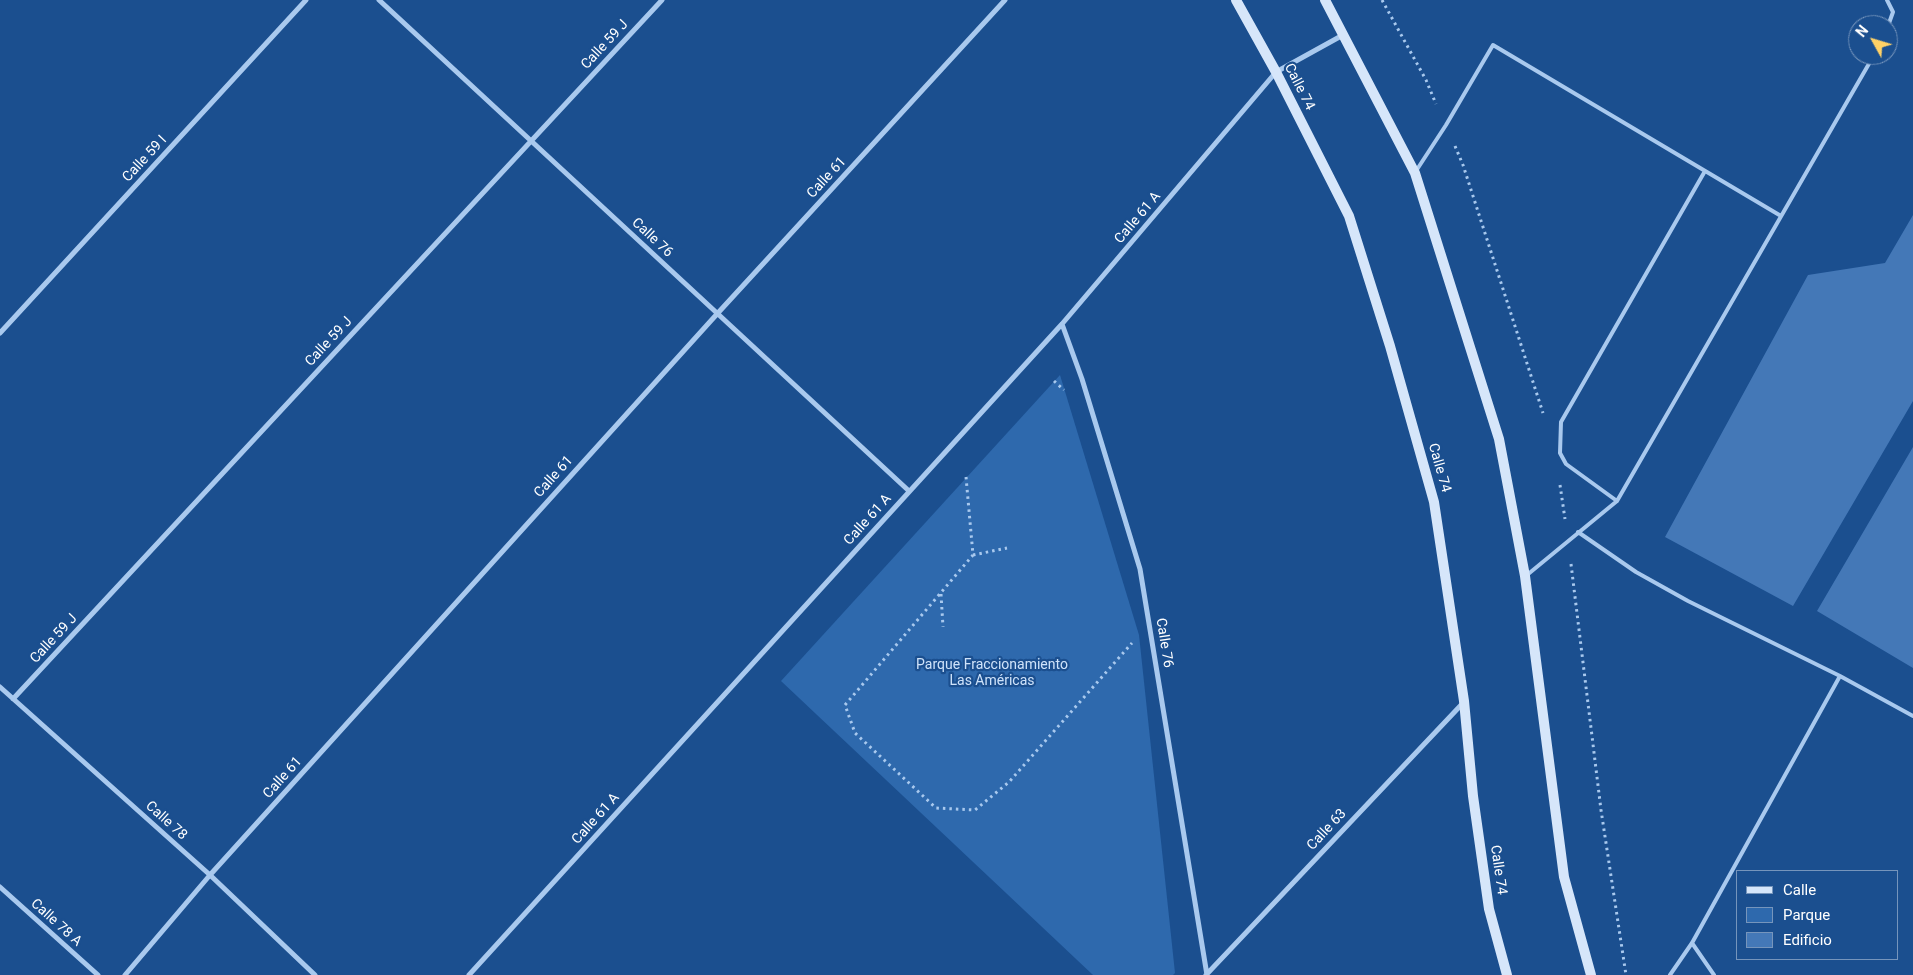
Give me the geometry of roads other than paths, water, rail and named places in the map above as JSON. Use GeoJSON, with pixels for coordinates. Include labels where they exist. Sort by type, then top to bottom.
{"type":"FeatureCollection","features":[{"type":"Feature","properties":{"kind":"main road","name":"Calle 74"},"geometry":{"type":"LineString","coordinates":[[1236,0],[1276,72],[1349,216],[1390,346],[1434,502],[1464,701],[1473,796],[1490,909],[1507,975]]}},
{"type":"Feature","properties":{"kind":"main road"},"geometry":{"type":"LineString","coordinates":[[1325,0],[1415,173],[1500,440],[1525,576],[1564,877],[1591,975]]}},
{"type":"Feature","properties":{"kind":"street","name":"Calle 59 I"},"geometry":{"type":"LineString","coordinates":[[0,333],[306,0]]}},
{"type":"Feature","properties":{"kind":"street","name":"Calle 76"},"geometry":{"type":"LineString","coordinates":[[379,0],[909,491]]}},
{"type":"Feature","properties":{"kind":"street","name":"Calle 59 J"},"geometry":{"type":"LineString","coordinates":[[13,699],[662,0]]}},
{"type":"Feature","properties":{"kind":"street","name":"Calle 61"},"geometry":{"type":"LineString","coordinates":[[125,975],[210,875],[717,314],[1005,0]]}},
{"type":"Feature","properties":{"kind":"street"},"geometry":{"type":"LineString","coordinates":[[1276,72],[1343,35]]}},
{"type":"Feature","properties":{"kind":"street","name":"Calle 61 A"},"geometry":{"type":"LineString","coordinates":[[469,975],[1062,324],[1276,72]]}},
{"type":"Feature","properties":{"kind":"street","name":"Calle 76"},"geometry":{"type":"LineString","coordinates":[[1062,324],[1082,379],[1140,569],[1207,975]]}},
{"type":"Feature","properties":{"kind":"street","name":"Calle 78"},"geometry":{"type":"LineString","coordinates":[[0,687],[210,875],[314,975]]}},
{"type":"Feature","properties":{"kind":"street","name":"Calle 63"},"geometry":{"type":"LineString","coordinates":[[1207,975],[1464,701]]}},
{"type":"Feature","properties":{"kind":"street","name":"Calle 78 A"},"geometry":{"type":"LineString","coordinates":[[0,887],[98,975]]}},
{"type":"Feature","properties":{"kind":"lane"},"geometry":{"type":"LineString","coordinates":[[1887,0],[1893,12],[1892,15]]}},
{"type":"Feature","properties":{"kind":"lane"},"geometry":{"type":"LineString","coordinates":[[1415,173],[1446,126],[1492,45],[1782,216]]}},
{"type":"Feature","properties":{"kind":"lane"},"geometry":{"type":"LineString","coordinates":[[1525,576],[1617,501],[1868,65]]}},
{"type":"Feature","properties":{"kind":"lane"},"geometry":{"type":"LineString","coordinates":[[1617,501],[1566,464],[1560,453],[1561,422],[1705,171]]}},
{"type":"Feature","properties":{"kind":"lane"},"geometry":{"type":"LineString","coordinates":[[1578,532],[1636,572],[1688,601],[1840,676],[1913,716]]}},
{"type":"Feature","properties":{"kind":"lane"},"geometry":{"type":"LineString","coordinates":[[1670,975],[1692,943],[1840,676]]}},
{"type":"Feature","properties":{"kind":"lane"},"geometry":{"type":"LineString","coordinates":[[1692,943],[1714,975]]}},
{"type":"Feature","properties":{"kind":"park label","name":"Parque Fraccionamiento Las Américas"},"geometry":{"type":"Point","coordinates":[992,674]}}]}
